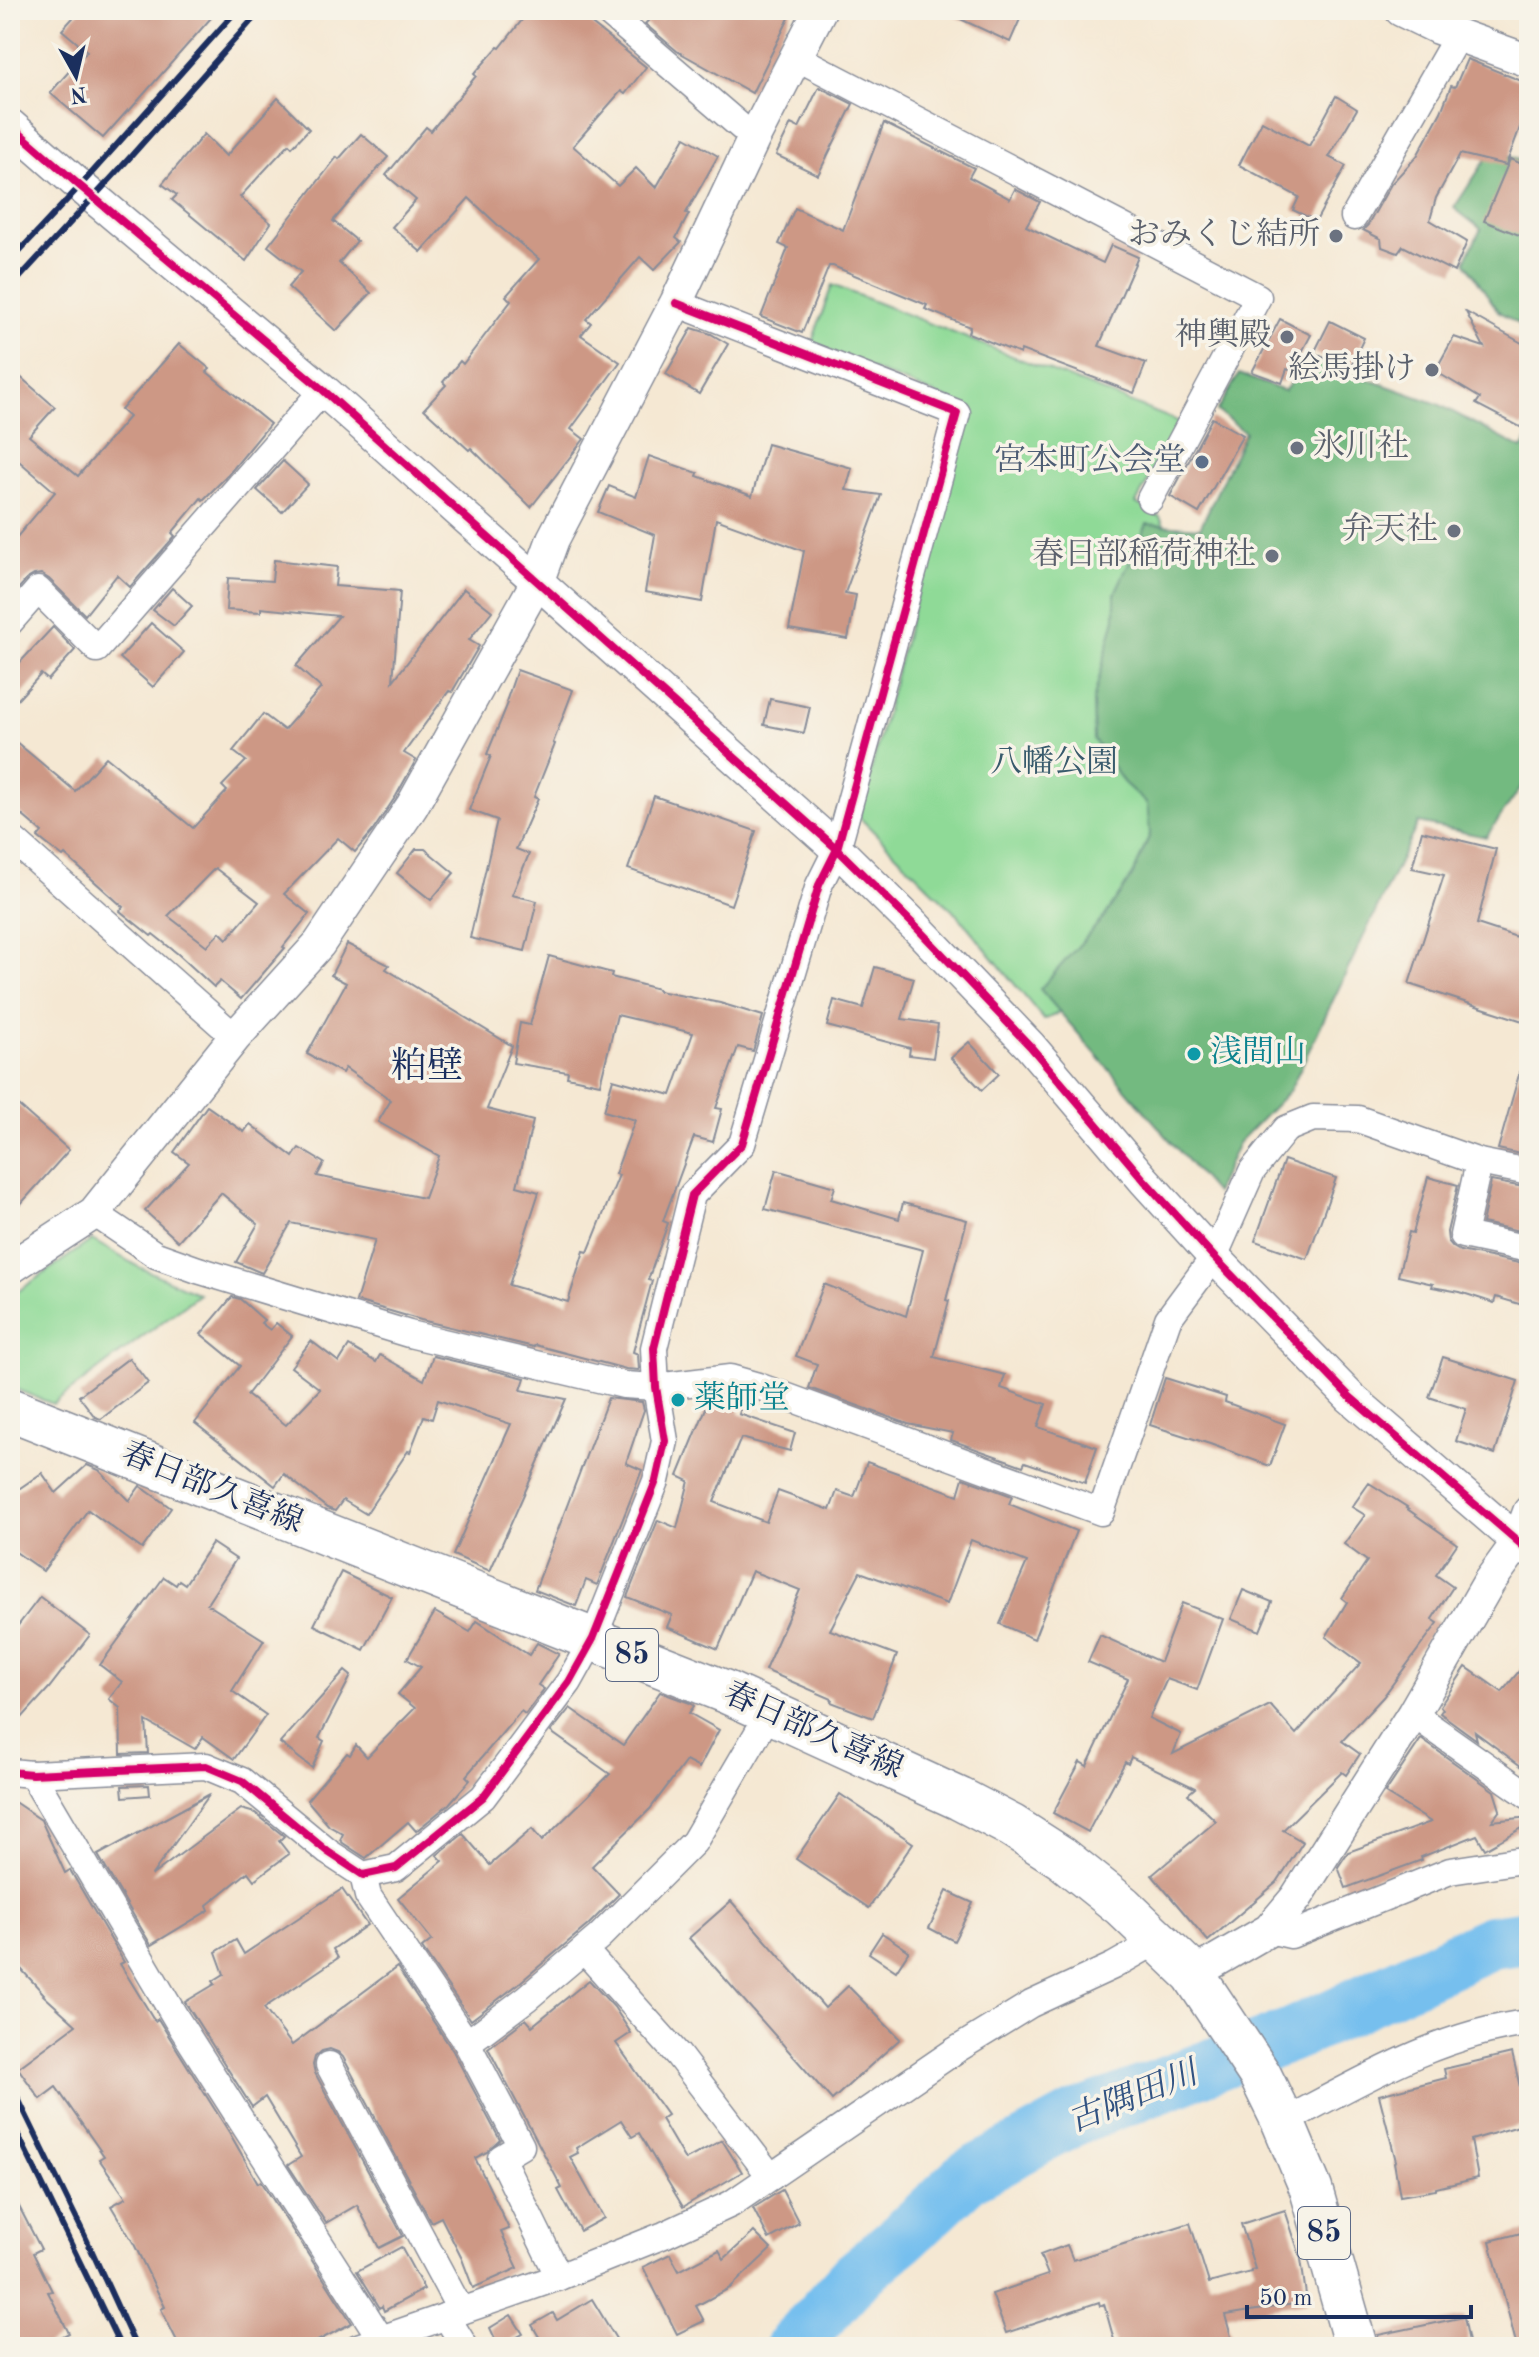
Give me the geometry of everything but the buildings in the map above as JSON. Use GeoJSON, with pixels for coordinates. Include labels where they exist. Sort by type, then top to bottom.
{"type":"FeatureCollection","features":[{"type":"Feature","properties":{"kind":"main road","name":"春日部久喜線"},"geometry":{"type":"LineString","coordinates":[[10,1409],[770,1712],[960,1799],[1012,1826],[1062,1858],[1122,1906],[1197,1982],[1260,2075],[1311,2189],[1356,2347]]}},
{"type":"Feature","properties":{"kind":"street"},"geometry":{"type":"LineString","coordinates":[[605,10],[754,138]]}},
{"type":"Feature","properties":{"kind":"street"},"geometry":{"type":"LineString","coordinates":[[10,1268],[94,1213],[235,1037],[319,944],[412,806],[538,580],[553,539],[676,303],[754,138],[820,10]]}},
{"type":"Feature","properties":{"kind":"street"},"geometry":{"type":"LineString","coordinates":[[1401,10],[1447,24],[1529,61]]}},
{"type":"Feature","properties":{"kind":"street"},"geometry":{"type":"LineString","coordinates":[[1354,217],[1447,24]]}},
{"type":"Feature","properties":{"kind":"street"},"geometry":{"type":"LineString","coordinates":[[796,57],[1258,297],[1150,499]]}},
{"type":"Feature","properties":{"kind":"street"},"geometry":{"type":"LineString","coordinates":[[10,125],[323,390],[837,849],[1030,1046],[1214,1257],[1350,1397],[1523,1546]]}},
{"type":"Feature","properties":{"kind":"street"},"geometry":{"type":"LineString","coordinates":[[363,1875],[396,1868],[483,1797],[569,1682],[593,1639],[656,1481],[665,1441],[656,1387],[654,1348],[692,1195],[742,1144],[819,885],[837,849],[957,413],[676,303]]}},
{"type":"Feature","properties":{"kind":"street"},"geometry":{"type":"LineString","coordinates":[[10,622],[38,590],[97,649],[323,390]]}},
{"type":"Feature","properties":{"kind":"street"},"geometry":{"type":"LineString","coordinates":[[10,837],[235,1037]]}},
{"type":"Feature","properties":{"kind":"street"},"geometry":{"type":"LineString","coordinates":[[94,1213],[156,1255],[409,1334],[624,1385],[656,1387],[730,1378],[1101,1512],[1168,1319],[1214,1257],[1252,1171],[1286,1129],[1313,1118],[1358,1119],[1479,1162],[1529,1172]]}},
{"type":"Feature","properties":{"kind":"street"},"geometry":{"type":"LineString","coordinates":[[1479,1162],[1463,1235],[1529,1249]]}},
{"type":"Feature","properties":{"kind":"street"},"geometry":{"type":"LineString","coordinates":[[1197,1982],[1269,1930],[1296,1898],[1413,1714],[1489,1582],[1523,1546],[1529,1512]]}},
{"type":"Feature","properties":{"kind":"street"},"geometry":{"type":"LineString","coordinates":[[467,2043],[584,1950],[694,1842],[770,1712]]}},
{"type":"Feature","properties":{"kind":"street"},"geometry":{"type":"LineString","coordinates":[[1413,1714],[1529,1796]]}},
{"type":"Feature","properties":{"kind":"street"},"geometry":{"type":"LineString","coordinates":[[21,1773],[206,1766],[242,1781],[328,1852],[363,1875],[368,1896],[467,2043],[521,2146],[501,2158],[559,2277]]}},
{"type":"Feature","properties":{"kind":"street"},"geometry":{"type":"LineString","coordinates":[[21,1773],[177,2020],[369,2343],[559,2277],[731,2204],[1006,2019],[1157,1941]]}},
{"type":"Feature","properties":{"kind":"street"},"geometry":{"type":"LineString","coordinates":[[1269,1930],[1291,1935],[1450,1871],[1529,1859]]}},
{"type":"Feature","properties":{"kind":"street"},"geometry":{"type":"LineString","coordinates":[[584,1950],[678,2055],[771,2177]]}},
{"type":"Feature","properties":{"kind":"street"},"geometry":{"type":"LineString","coordinates":[[1283,2122],[1405,2059],[1500,2026],[1529,2023]]}},
{"type":"Feature","properties":{"kind":"street"},"geometry":{"type":"LineString","coordinates":[[329,2065],[454,2314],[465,2347]]}},
{"type":"Feature","properties":{"kind":"green space"},"geometry":{"type":"Polygon","coordinates":[[[1492,150],[1529,164],[1529,331],[1498,311],[1465,261],[1481,229],[1454,208],[1492,150]]]}},
{"type":"Feature","properties":{"kind":"green space","name":"八幡公園"},"geometry":{"type":"Polygon","coordinates":[[[832,285],[1180,422],[1136,503],[1160,517],[1177,550],[1145,972],[1044,1020],[962,920],[859,817],[965,406],[811,345],[832,285]]]}},
{"type":"Feature","properties":{"kind":"green space"},"geometry":{"type":"Polygon","coordinates":[[[1311,359],[1438,404],[1522,449],[1529,438],[1529,776],[1486,837],[1418,823],[1290,1090],[1238,1143],[1215,1193],[1040,989],[1105,916],[1134,873],[1150,834],[1147,804],[1124,783],[1094,740],[1093,701],[1115,618],[1115,593],[1147,524],[1200,528],[1245,432],[1217,411],[1239,374],[1284,391],[1311,359]]]}},
{"type":"Feature","properties":{"kind":"green space"},"geometry":{"type":"Polygon","coordinates":[[[92,1240],[139,1267],[199,1294],[53,1404],[10,1387],[10,1297],[92,1240]]]}},
{"type":"Feature","properties":{"kind":"waterway","name":"古隅田川"},"geometry":{"type":"LineString","coordinates":[[792,2347],[855,2277],[967,2177],[1076,2118],[1291,2035],[1491,1942],[1529,1937]]}},
{"type":"Feature","properties":{"kind":"railway"},"geometry":{"type":"LineString","coordinates":[[10,261],[237,10]]}},
{"type":"Feature","properties":{"kind":"railway"},"geometry":{"type":"LineString","coordinates":[[10,288],[261,10]]}},
{"type":"Feature","properties":{"kind":"railway"},"geometry":{"type":"LineString","coordinates":[[10,2082],[136,2347]]}},
{"type":"Feature","properties":{"kind":"railway"},"geometry":{"type":"LineString","coordinates":[[10,2118],[121,2347]]}},
{"type":"Feature","properties":{"kind":"cycle path"},"geometry":{"type":"LineString","coordinates":[[10,125],[323,390],[837,849],[1030,1046],[1214,1257],[1350,1397],[1529,1551]]}},
{"type":"Feature","properties":{"kind":"cycle path"},"geometry":{"type":"LineString","coordinates":[[10,1772],[32,1774],[206,1766],[242,1781],[328,1852],[363,1875],[396,1868],[483,1797],[569,1682],[593,1639],[656,1481],[665,1441],[656,1387],[654,1348],[692,1195],[742,1144],[819,885],[837,849],[957,413],[676,303]]}},
{"type":"Feature","properties":{"kind":"place","name":"おみくじ結所"},"geometry":{"type":"Point","coordinates":[1336,236]}},
{"type":"Feature","properties":{"kind":"place","name":"神輿殿"},"geometry":{"type":"Point","coordinates":[1287,337]}},
{"type":"Feature","properties":{"kind":"place","name":"絵馬掛け"},"geometry":{"type":"Point","coordinates":[1432,370]}},
{"type":"Feature","properties":{"kind":"place","name":"氷川社"},"geometry":{"type":"Point","coordinates":[1297,448]}},
{"type":"Feature","properties":{"kind":"place","name":"宮本町公会堂"},"geometry":{"type":"Point","coordinates":[1202,462]}},
{"type":"Feature","properties":{"kind":"place","name":"弁天社"},"geometry":{"type":"Point","coordinates":[1454,531]}},
{"type":"Feature","properties":{"kind":"place","name":"春日部稲荷神社"},"geometry":{"type":"Point","coordinates":[1272,556]}},
{"type":"Feature","properties":{"kind":"place","name":"浅間山"},"geometry":{"type":"Point","coordinates":[1194,1054]}},
{"type":"Feature","properties":{"kind":"place","name":"薬師堂"},"geometry":{"type":"Point","coordinates":[678,1400]}},
{"type":"Feature","properties":{"kind":"district","name":"粕壁"},"geometry":{"type":"Point","coordinates":[427,1068]}}]}
